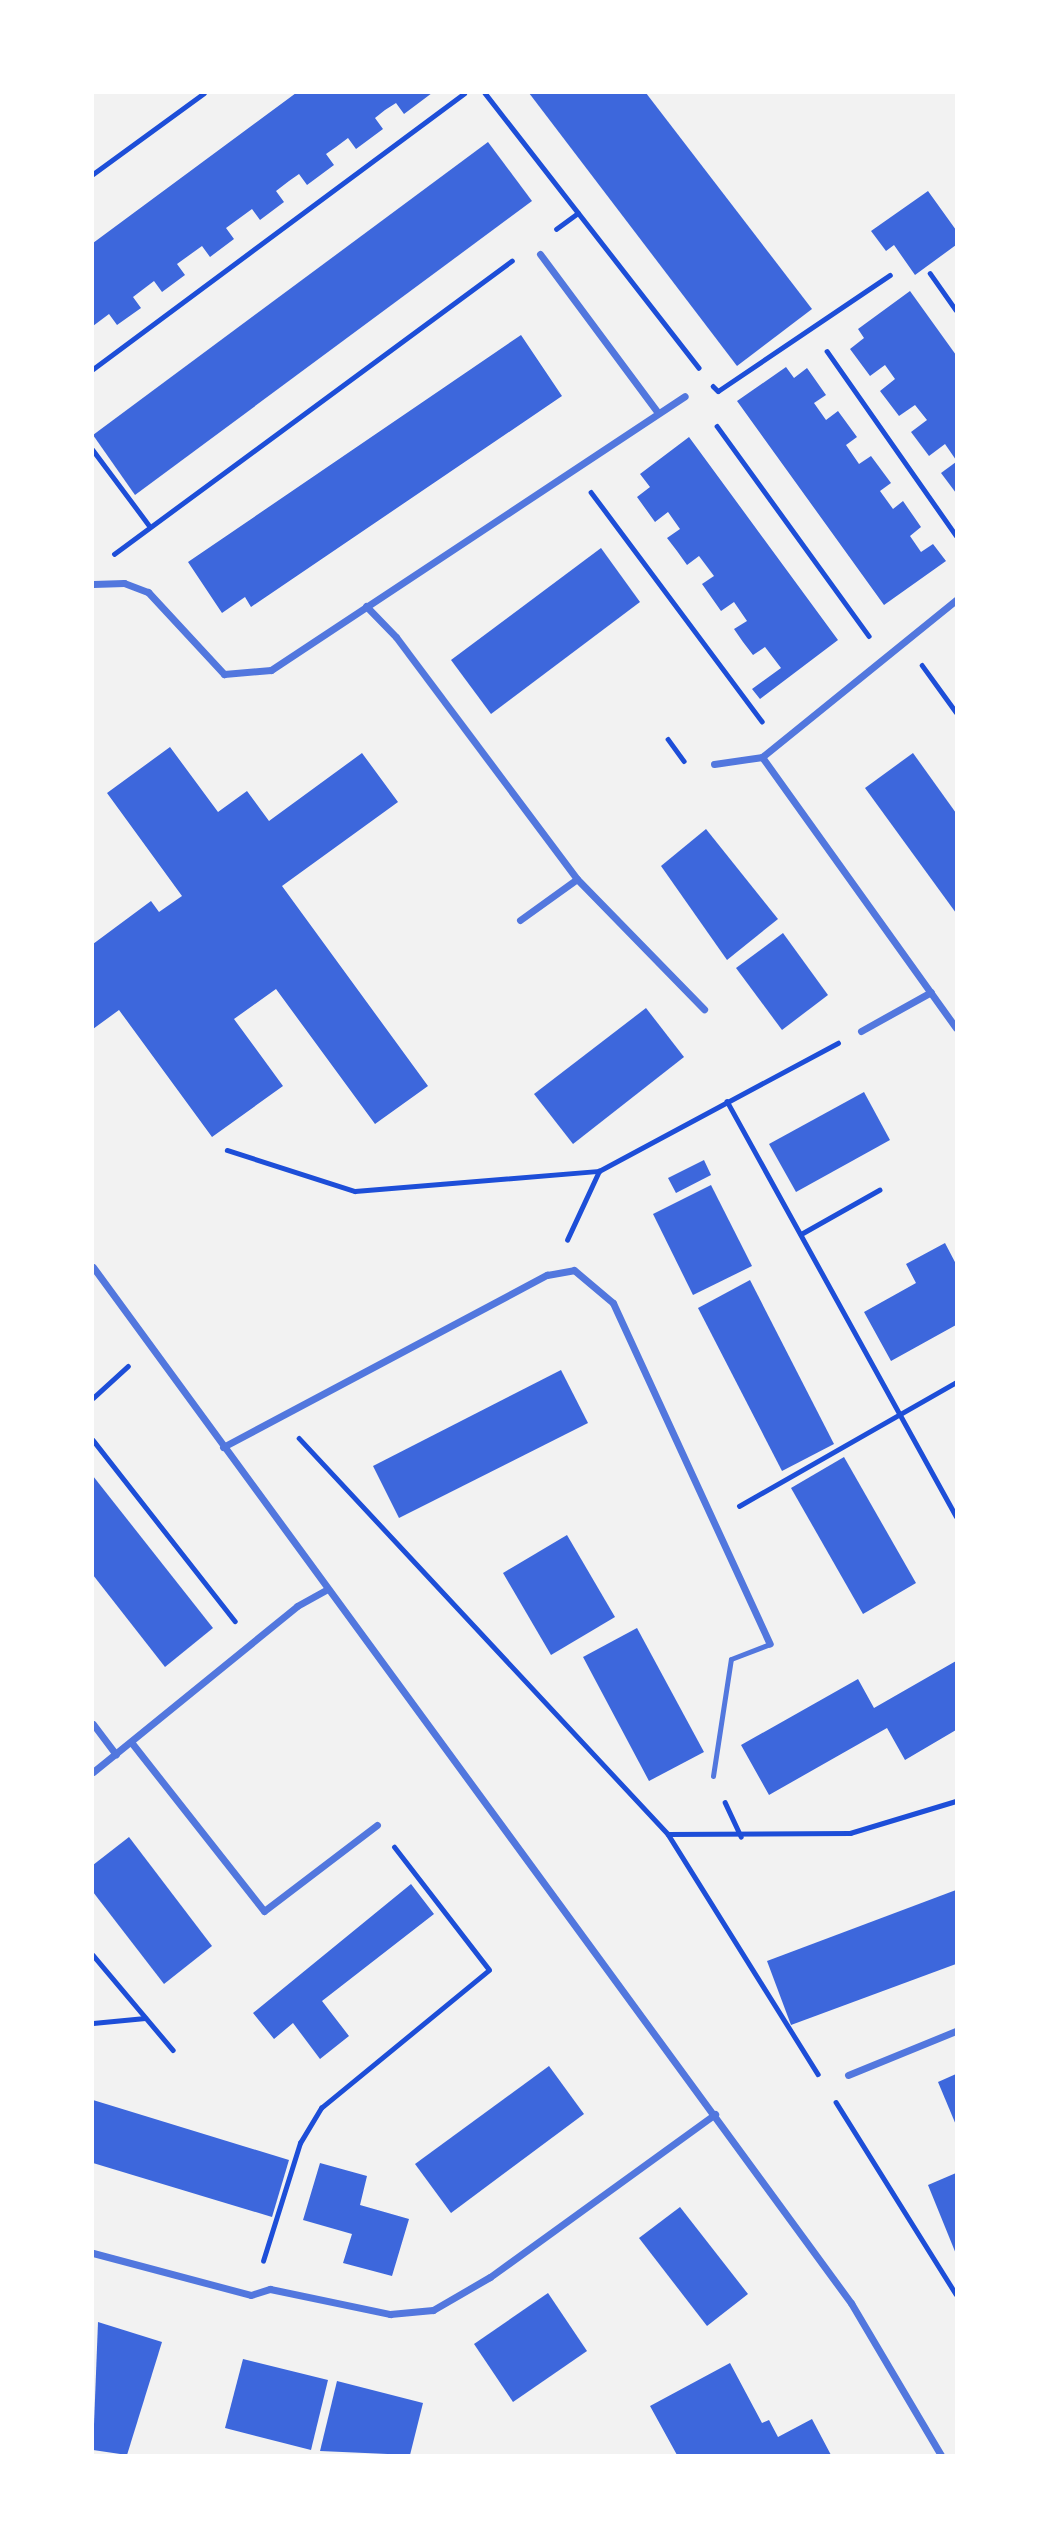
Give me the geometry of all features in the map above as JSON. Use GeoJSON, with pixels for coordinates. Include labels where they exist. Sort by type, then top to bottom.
{"type":"FeatureCollection","features":[{"type":"Feature","properties":{"kind":"street"},"geometry":{"type":"LineString","coordinates":[[540,254],[658,413]]}},
{"type":"Feature","properties":{"kind":"street"},"geometry":{"type":"LineString","coordinates":[[93,584],[124,583],[148,592],[224,674],[245,676],[271,670],[685,396]]}},
{"type":"Feature","properties":{"kind":"street"},"geometry":{"type":"LineString","coordinates":[[714,764],[762,757],[905,644],[956,600]]}},
{"type":"Feature","properties":{"kind":"street"},"geometry":{"type":"LineString","coordinates":[[366,606],[396,637],[577,879],[704,1009]]}},
{"type":"Feature","properties":{"kind":"street"},"geometry":{"type":"LineString","coordinates":[[762,757],[956,1028]]}},
{"type":"Feature","properties":{"kind":"street"},"geometry":{"type":"LineString","coordinates":[[520,920],[577,879]]}},
{"type":"Feature","properties":{"kind":"street"},"geometry":{"type":"LineString","coordinates":[[861,1031],[931,992]]}},
{"type":"Feature","properties":{"kind":"street"},"geometry":{"type":"LineString","coordinates":[[93,1267],[326,1590],[715,2114],[851,2303],[941,2455]]}},
{"type":"Feature","properties":{"kind":"street"},"geometry":{"type":"LineString","coordinates":[[223,1447],[547,1275],[574,1270],[613,1303],[770,1644]]}},
{"type":"Feature","properties":{"kind":"street"},"geometry":{"type":"LineString","coordinates":[[93,1772],[253,1644],[326,1590]]}},
{"type":"Feature","properties":{"kind":"street"},"geometry":{"type":"LineString","coordinates":[[93,1724],[116,1754]]}},
{"type":"Feature","properties":{"kind":"street"},"geometry":{"type":"LineString","coordinates":[[131,1742],[264,1911],[377,1825]]}},
{"type":"Feature","properties":{"kind":"street"},"geometry":{"type":"LineString","coordinates":[[848,2075],[956,2031]]}},
{"type":"Feature","properties":{"kind":"street"},"geometry":{"type":"LineString","coordinates":[[93,2253],[251,2294],[270,2289],[390,2314],[433,2310],[490,2277],[715,2114]]}},
{"type":"Feature","properties":{"kind":"lane"},"geometry":{"type":"LineString","coordinates":[[713,1776],[731,1659],[770,1644]]}},
{"type":"Feature","properties":{"kind":"path"},"geometry":{"type":"LineString","coordinates":[[93,174],[204,93]]}},
{"type":"Feature","properties":{"kind":"path"},"geometry":{"type":"LineString","coordinates":[[93,369],[464,93]]}},
{"type":"Feature","properties":{"kind":"path"},"geometry":{"type":"LineString","coordinates":[[485,93],[718,391],[890,275]]}},
{"type":"Feature","properties":{"kind":"path"},"geometry":{"type":"LineString","coordinates":[[545,238],[578,213]]}},
{"type":"Feature","properties":{"kind":"path"},"geometry":{"type":"LineString","coordinates":[[93,584],[120,544],[522,254]]}},
{"type":"Feature","properties":{"kind":"path"},"geometry":{"type":"LineString","coordinates":[[930,273],[956,310]]}},
{"type":"Feature","properties":{"kind":"path"},"geometry":{"type":"LineString","coordinates":[[827,351],[956,535]]}},
{"type":"Feature","properties":{"kind":"path"},"geometry":{"type":"LineString","coordinates":[[717,426],[885,658]]}},
{"type":"Feature","properties":{"kind":"path"},"geometry":{"type":"LineString","coordinates":[[93,450],[149,525]]}},
{"type":"Feature","properties":{"kind":"path"},"geometry":{"type":"LineString","coordinates":[[570,472],[601,503],[779,744]]}},
{"type":"Feature","properties":{"kind":"path"},"geometry":{"type":"LineString","coordinates":[[905,644],[956,712]]}},
{"type":"Feature","properties":{"kind":"path"},"geometry":{"type":"LineString","coordinates":[[227,1150],[355,1191],[599,1171],[861,1031]]}},
{"type":"Feature","properties":{"kind":"path"},"geometry":{"type":"LineString","coordinates":[[727,1101],[956,1516]]}},
{"type":"Feature","properties":{"kind":"path"},"geometry":{"type":"LineString","coordinates":[[547,1275],[599,1171]]}},
{"type":"Feature","properties":{"kind":"path"},"geometry":{"type":"LineString","coordinates":[[801,1234],[879,1190]]}},
{"type":"Feature","properties":{"kind":"path"},"geometry":{"type":"LineString","coordinates":[[93,1398],[124,1373],[145,1336]]}},
{"type":"Feature","properties":{"kind":"path"},"geometry":{"type":"LineString","coordinates":[[714,1523],[900,1411],[956,1381]]}},
{"type":"Feature","properties":{"kind":"path"},"geometry":{"type":"LineString","coordinates":[[279,1417],[668,1834],[823,2082]]}},
{"type":"Feature","properties":{"kind":"path"},"geometry":{"type":"LineString","coordinates":[[93,1440],[253,1644]]}},
{"type":"Feature","properties":{"kind":"path"},"geometry":{"type":"LineString","coordinates":[[713,1776],[741,1836]]}},
{"type":"Feature","properties":{"kind":"path"},"geometry":{"type":"LineString","coordinates":[[668,1834],[741,1836],[850,1833],[956,1801]]}},
{"type":"Feature","properties":{"kind":"path"},"geometry":{"type":"LineString","coordinates":[[251,2294],[300,2143],[321,2108],[489,1970],[377,1825]]}},
{"type":"Feature","properties":{"kind":"path"},"geometry":{"type":"LineString","coordinates":[[93,1955],[173,2050]]}},
{"type":"Feature","properties":{"kind":"path"},"geometry":{"type":"LineString","coordinates":[[93,2023],[146,2018]]}},
{"type":"Feature","properties":{"kind":"path"},"geometry":{"type":"LineString","coordinates":[[831,2094],[956,2294]]}},
{"type":"Feature","properties":{"kind":"building"},"geometry":{"type":"Polygon","coordinates":[[[296,93],[432,93],[404,114],[396,103],[385,110],[375,118],[383,129],[356,149],[348,138],[326,154],[334,165],[307,185],[299,174],[289,181],[276,191],[284,202],[260,220],[252,209],[226,228],[234,239],[210,257],[202,246],[177,264],[185,275],[162,292],[154,281],[133,297],[141,308],[117,325],[109,314],[93,326],[93,243],[296,93]]]}},
{"type":"Feature","properties":{"kind":"building"},"geometry":{"type":"Polygon","coordinates":[[[529,93],[646,93],[812,309],[737,366],[529,93]]]}},
{"type":"Feature","properties":{"kind":"building"},"geometry":{"type":"Polygon","coordinates":[[[488,142],[532,201],[135,495],[93,435],[488,142]]]}},
{"type":"Feature","properties":{"kind":"building"},"geometry":{"type":"Polygon","coordinates":[[[928,191],[956,230],[956,245],[915,275],[894,245],[886,251],[871,231],[928,191]]]}},
{"type":"Feature","properties":{"kind":"building"},"geometry":{"type":"Polygon","coordinates":[[[910,291],[956,355],[956,460],[945,444],[929,456],[911,432],[927,420],[915,405],[899,416],[880,391],[895,379],[885,365],[870,376],[850,349],[864,338],[858,329],[910,291]]]}},
{"type":"Feature","properties":{"kind":"building"},"geometry":{"type":"Polygon","coordinates":[[[521,335],[562,396],[251,607],[245,597],[222,613],[188,562],[521,335]]]}},
{"type":"Feature","properties":{"kind":"building"},"geometry":{"type":"Polygon","coordinates":[[[786,367],[794,378],[807,368],[826,395],[814,403],[826,420],[838,411],[857,437],[846,445],[859,464],[871,456],[891,483],[880,491],[893,509],[903,501],[921,527],[910,536],[921,552],[933,544],[946,561],[884,605],[737,401],[786,367]]]}},
{"type":"Feature","properties":{"kind":"building"},"geometry":{"type":"Polygon","coordinates":[[[689,437],[838,640],[760,699],[752,689],[781,668],[765,647],[753,655],[734,629],[747,621],[734,602],[721,611],[702,584],[714,576],[699,556],[687,565],[667,538],[680,529],[668,512],[655,522],[637,497],[650,487],[640,474],[689,437]]]}},
{"type":"Feature","properties":{"kind":"building"},"geometry":{"type":"Polygon","coordinates":[[[956,462],[956,493],[941,473],[956,462]]]}},
{"type":"Feature","properties":{"kind":"building"},"geometry":{"type":"Polygon","coordinates":[[[601,548],[640,602],[491,714],[451,660],[601,548]]]}},
{"type":"Feature","properties":{"kind":"building"},"geometry":{"type":"Polygon","coordinates":[[[170,747],[218,812],[247,791],[269,821],[362,753],[398,802],[282,886],[428,1086],[375,1124],[276,989],[234,1019],[283,1086],[212,1137],[119,1010],[93,1029],[93,944],[151,901],[159,912],[182,896],[107,793],[170,747]]]}},
{"type":"Feature","properties":{"kind":"building"},"geometry":{"type":"Polygon","coordinates":[[[913,753],[956,813],[956,913],[865,788],[913,753]]]}},
{"type":"Feature","properties":{"kind":"building"},"geometry":{"type":"Polygon","coordinates":[[[706,829],[778,919],[727,960],[661,866],[706,829]]]}},
{"type":"Feature","properties":{"kind":"building"},"geometry":{"type":"Polygon","coordinates":[[[783,933],[828,995],[782,1030],[736,968],[783,933]]]}},
{"type":"Feature","properties":{"kind":"building"},"geometry":{"type":"Polygon","coordinates":[[[646,1008],[684,1057],[573,1144],[534,1094],[646,1008]]]}},
{"type":"Feature","properties":{"kind":"building"},"geometry":{"type":"Polygon","coordinates":[[[864,1092],[890,1140],[796,1192],[769,1144],[864,1092]]]}},
{"type":"Feature","properties":{"kind":"building"},"geometry":{"type":"Polygon","coordinates":[[[704,1160],[711,1175],[676,1193],[668,1178],[704,1160]]]}},
{"type":"Feature","properties":{"kind":"building"},"geometry":{"type":"Polygon","coordinates":[[[711,1185],[752,1266],[693,1295],[653,1214],[711,1185]]]}},
{"type":"Feature","properties":{"kind":"building"},"geometry":{"type":"Polygon","coordinates":[[[945,1243],[956,1264],[956,1325],[891,1361],[864,1312],[916,1283],[906,1264],[945,1243]]]}},
{"type":"Feature","properties":{"kind":"building"},"geometry":{"type":"Polygon","coordinates":[[[750,1280],[834,1444],[782,1471],[698,1308],[750,1280]]]}},
{"type":"Feature","properties":{"kind":"building"},"geometry":{"type":"Polygon","coordinates":[[[561,1370],[588,1423],[399,1518],[373,1466],[561,1370]]]}},
{"type":"Feature","properties":{"kind":"building"},"geometry":{"type":"Polygon","coordinates":[[[844,1457],[916,1583],[863,1614],[791,1488],[844,1457]]]}},
{"type":"Feature","properties":{"kind":"building"},"geometry":{"type":"Polygon","coordinates":[[[93,1476],[213,1628],[165,1667],[93,1575],[93,1476]]]}},
{"type":"Feature","properties":{"kind":"building"},"geometry":{"type":"Polygon","coordinates":[[[567,1535],[615,1617],[551,1655],[503,1573],[567,1535]]]}},
{"type":"Feature","properties":{"kind":"building"},"geometry":{"type":"Polygon","coordinates":[[[637,1628],[704,1752],[649,1781],[583,1657],[637,1628]]]}},
{"type":"Feature","properties":{"kind":"building"},"geometry":{"type":"Polygon","coordinates":[[[956,1661],[956,1730],[905,1760],[887,1728],[769,1795],[741,1745],[858,1679],[874,1708],[956,1661]]]}},
{"type":"Feature","properties":{"kind":"building"},"geometry":{"type":"Polygon","coordinates":[[[129,1837],[212,1946],[164,1984],[93,1892],[93,1865],[129,1837]]]}},
{"type":"Feature","properties":{"kind":"building"},"geometry":{"type":"Polygon","coordinates":[[[411,1884],[434,1914],[322,2001],[349,2036],[320,2059],[293,2023],[274,2039],[253,2013],[411,1884]]]}},
{"type":"Feature","properties":{"kind":"building"},"geometry":{"type":"Polygon","coordinates":[[[956,1890],[956,1964],[791,2025],[767,1961],[956,1890]]]}},
{"type":"Feature","properties":{"kind":"building"},"geometry":{"type":"Polygon","coordinates":[[[549,2066],[584,2114],[451,2213],[415,2164],[549,2066]]]}},
{"type":"Feature","properties":{"kind":"building"},"geometry":{"type":"Polygon","coordinates":[[[956,2074],[956,2125],[938,2082],[956,2074]]]}},
{"type":"Feature","properties":{"kind":"building"},"geometry":{"type":"Polygon","coordinates":[[[93,2100],[289,2160],[272,2217],[93,2163],[93,2100]]]}},
{"type":"Feature","properties":{"kind":"building"},"geometry":{"type":"Polygon","coordinates":[[[320,2163],[367,2176],[360,2205],[409,2219],[392,2276],[343,2263],[352,2234],[303,2220],[320,2163]]]}},
{"type":"Feature","properties":{"kind":"building"},"geometry":{"type":"Polygon","coordinates":[[[956,2173],[956,2254],[928,2185],[956,2173]]]}},
{"type":"Feature","properties":{"kind":"building"},"geometry":{"type":"Polygon","coordinates":[[[680,2207],[748,2294],[707,2326],[639,2238],[680,2207]]]}},
{"type":"Feature","properties":{"kind":"building"},"geometry":{"type":"Polygon","coordinates":[[[548,2293],[587,2351],[513,2402],[474,2344],[548,2293]]]}},
{"type":"Feature","properties":{"kind":"building"},"geometry":{"type":"Polygon","coordinates":[[[98,2322],[162,2342],[127,2455],[93,2450],[98,2322]]]}},
{"type":"Feature","properties":{"kind":"building"},"geometry":{"type":"Polygon","coordinates":[[[243,2359],[328,2380],[311,2450],[225,2428],[243,2359]]]}},
{"type":"Feature","properties":{"kind":"building"},"geometry":{"type":"Polygon","coordinates":[[[730,2363],[762,2423],[769,2420],[778,2437],[812,2419],[831,2455],[677,2455],[650,2406],[730,2363]]]}},
{"type":"Feature","properties":{"kind":"building"},"geometry":{"type":"Polygon","coordinates":[[[337,2381],[423,2403],[410,2455],[320,2451],[337,2381]]]}}]}
